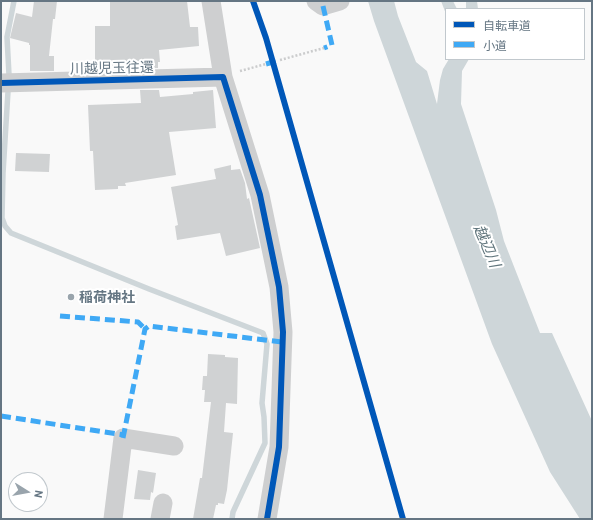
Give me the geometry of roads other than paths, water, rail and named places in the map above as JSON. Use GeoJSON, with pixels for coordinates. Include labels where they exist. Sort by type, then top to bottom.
{"type":"FeatureCollection","features":[{"type":"Feature","properties":{"kind":"street"},"geometry":{"type":"LineString","coordinates":[[211,1],[260,195],[279,287],[282,332],[279,447],[267,519]]}},
{"type":"Feature","properties":{"kind":"street","name":"川越児玉往還"},"geometry":{"type":"LineString","coordinates":[[1,83],[230,74]]}},
{"type":"Feature","properties":{"kind":"street"},"geometry":{"type":"LineString","coordinates":[[113,519],[123,438],[174,446]]}},
{"type":"Feature","properties":{"kind":"water","name":"越辺川"},"geometry":{"type":"Polygon","coordinates":[[[368,1],[394,1],[398,16],[416,62],[427,71],[437,104],[440,80],[443,69],[448,60],[468,60],[462,71],[461,104],[496,210],[504,241],[540,333],[552,333],[592,421],[592,519],[580,519],[550,472],[492,344],[368,1]]]}},
{"type":"Feature","properties":{"kind":"water"},"geometry":{"type":"Polygon","coordinates":[[[441,1],[453,1],[456,8],[445,8],[445,11],[441,1]]]}},
{"type":"Feature","properties":{"kind":"water"},"geometry":{"type":"Polygon","coordinates":[[[466,1],[477,1],[478,8],[466,8],[466,1]]]}},
{"type":"Feature","properties":{"kind":"waterway"},"geometry":{"type":"LineString","coordinates":[[14,1],[7,37],[9,75],[3,173],[2,218],[5,226],[11,233],[263,333],[267,344],[262,403],[265,443],[233,512],[232,519]]}},
{"type":"Feature","properties":{"kind":"place","name":"稲荷神社"},"geometry":{"type":"Point","coordinates":[71,297]}}]}
